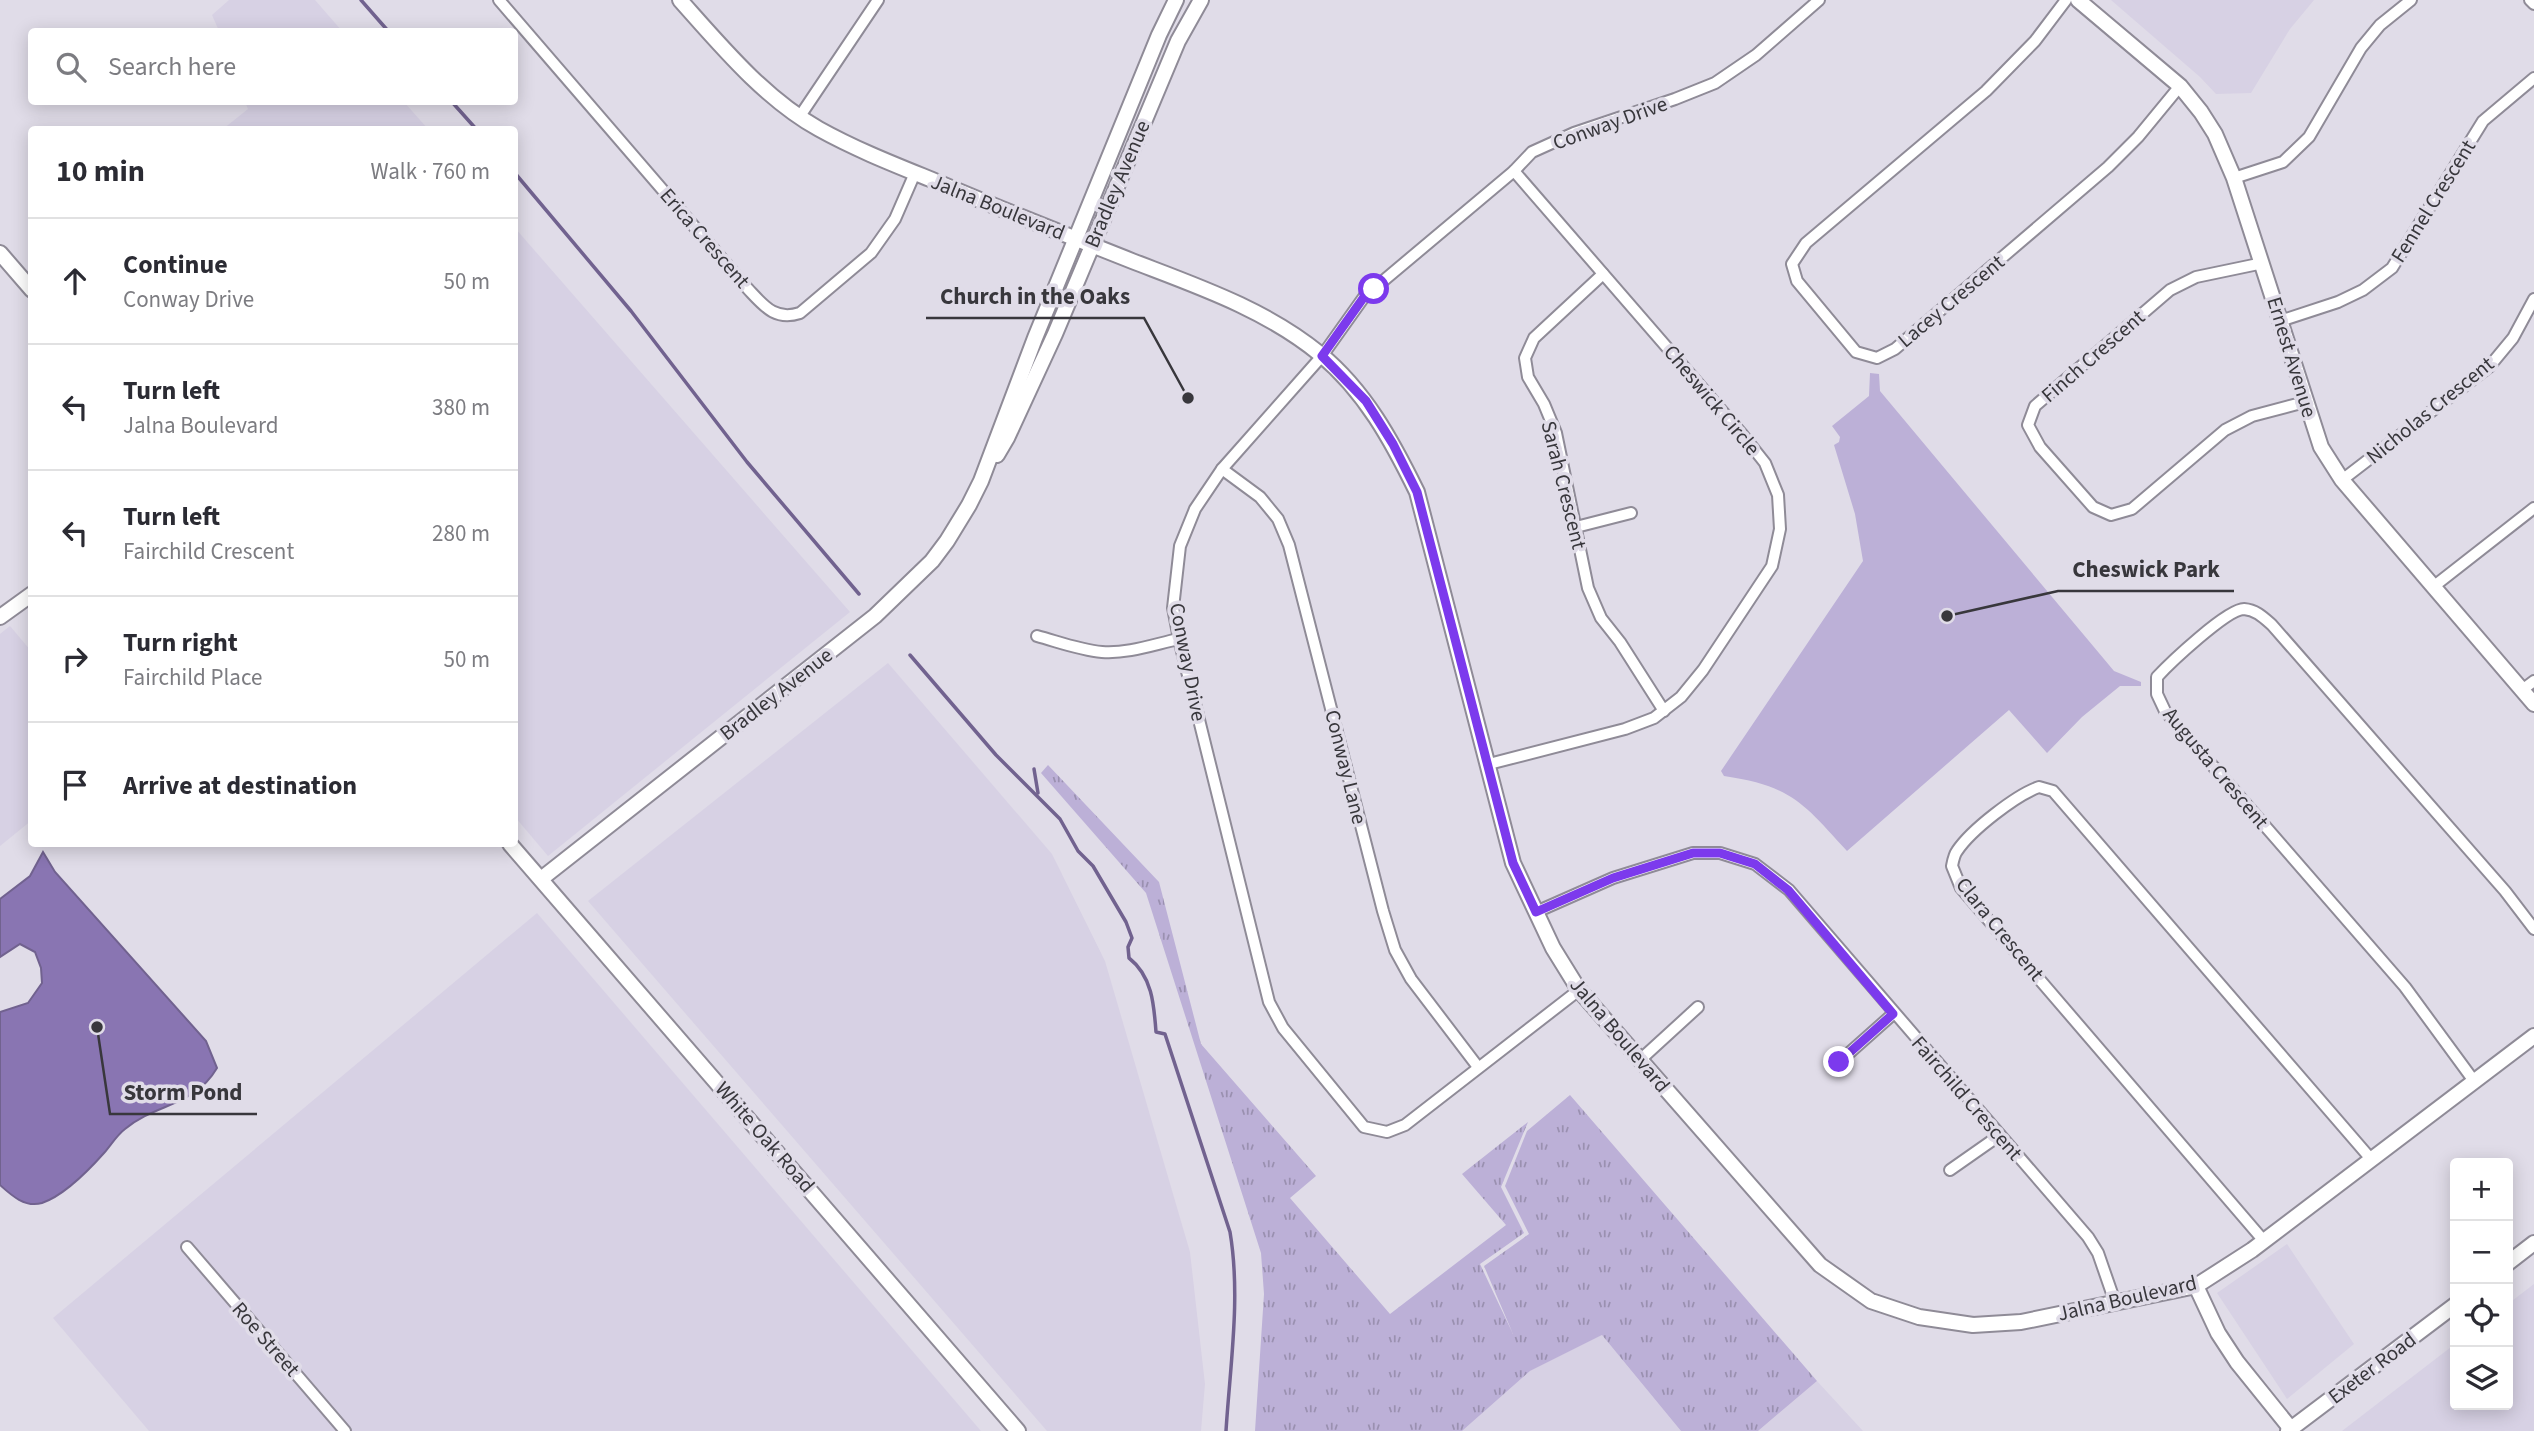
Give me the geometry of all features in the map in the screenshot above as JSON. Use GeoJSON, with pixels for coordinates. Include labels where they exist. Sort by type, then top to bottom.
{"type":"FeatureCollection","features":[{"type":"Feature","properties":{"kind":"street","name":"Erica Crescent"},"geometry":{"type":"LineString","coordinates":[[499,0],[748,289],[765,307],[776,313],[788,317],[800,313],[871,253],[895,219],[915,173]]}},
{"type":"Feature","properties":{"kind":"street","name":"Jalna Boulevard"},"geometry":{"type":"LineString","coordinates":[[681,0],[742,67],[775,97],[818,128],[915,173],[1250,309],[1294,334],[1322,356],[1366,401],[1393,444],[1417,492],[1513,863],[1553,948],[1579,990],[1820,1265],[1871,1301],[1919,1317],[1973,1325],[2021,1322],[2196,1286],[2264,1241],[2534,1036]]}},
{"type":"Feature","properties":{"kind":"street"},"geometry":{"type":"LineString","coordinates":[[800,116],[878,0]]}},
{"type":"Feature","properties":{"kind":"street","name":"Bradley Avenue"},"geometry":{"type":"LineString","coordinates":[[981,481],[1035,338],[1159,35],[1176,0]]}},
{"type":"Feature","properties":{"kind":"street","name":"Bradley Avenue"},"geometry":{"type":"LineString","coordinates":[[541,879],[894,600],[932,561],[969,505],[1007,438],[1055,334],[1178,41],[1201,0]]}},
{"type":"Feature","properties":{"kind":"street","name":"Conway Drive"},"geometry":{"type":"LineString","coordinates":[[1579,990],[1405,1125],[1387,1132],[1364,1127],[1283,1028],[1269,1002],[1179,639],[1173,608],[1180,546],[1195,509],[1222,469],[1322,356],[1364,297],[1514,171],[1532,152],[1574,133],[1715,83],[1756,55],[1819,0]]}},
{"type":"Feature","properties":{"kind":"street","name":"Lacey Crescent"},"geometry":{"type":"LineString","coordinates":[[2066,0],[2035,41],[1986,91],[1806,243],[1792,264],[1797,281],[1856,352],[1877,358],[1895,349],[2108,167],[2138,137],[2180,86]]}},
{"type":"Feature","properties":{"kind":"street","name":"Ernest Avenue"},"geometry":{"type":"LineString","coordinates":[[2078,0],[2180,86],[2201,112],[2215,134],[2234,178],[2321,447],[2342,480],[2433,587],[2528,685],[2534,704]]}},
{"type":"Feature","properties":{"kind":"street"},"geometry":{"type":"LineString","coordinates":[[2234,178],[2283,162],[2309,137],[2361,48],[2380,25],[2411,0]]}},
{"type":"Feature","properties":{"kind":"street"},"geometry":{"type":"LineString","coordinates":[[2530,0],[2534,4]]}},
{"type":"Feature","properties":{"kind":"street","name":"Fennel Crescent"},"geometry":{"type":"LineString","coordinates":[[2280,321],[2338,302],[2363,290],[2392,268],[2483,121],[2534,78]]}},
{"type":"Feature","properties":{"kind":"street","name":"Cheswick Circle"},"geometry":{"type":"LineString","coordinates":[[1489,764],[1625,729],[1654,718],[1681,697],[1703,670],[1772,566],[1780,529],[1778,495],[1765,463],[1514,171]]}},
{"type":"Feature","properties":{"kind":"street"},"geometry":{"type":"LineString","coordinates":[[0,253],[28,285]]}},
{"type":"Feature","properties":{"kind":"street","name":"Finch Crescent"},"geometry":{"type":"LineString","coordinates":[[2263,263],[2196,277],[2170,290],[2035,406],[2028,425],[2040,447],[2093,508],[2111,515],[2132,509],[2225,430],[2252,416],[2305,402]]}},
{"type":"Feature","properties":{"kind":"street","name":"Sarah Crescent"},"geometry":{"type":"LineString","coordinates":[[1603,274],[1534,338],[1525,358],[1528,377],[1544,404],[1556,433],[1588,588],[1601,618],[1620,642],[1664,710]]}},
{"type":"Feature","properties":{"kind":"street","name":"Nicholas Crescent"},"geometry":{"type":"LineString","coordinates":[[2342,480],[2489,367],[2513,338],[2534,299]]}},
{"type":"Feature","properties":{"kind":"street","name":"Conway Lane"},"geometry":{"type":"LineString","coordinates":[[1222,469],[1260,497],[1278,519],[1289,545],[1395,950],[1411,979],[1478,1066]]}},
{"type":"Feature","properties":{"kind":"street"},"geometry":{"type":"LineString","coordinates":[[2433,587],[2534,508]]}},
{"type":"Feature","properties":{"kind":"street"},"geometry":{"type":"LineString","coordinates":[[1576,527],[1630,513]]}},
{"type":"Feature","properties":{"kind":"street"},"geometry":{"type":"LineString","coordinates":[[0,617],[28,597]]}},
{"type":"Feature","properties":{"kind":"street","name":"Augusta Crescent"},"geometry":{"type":"LineString","coordinates":[[2474,1081],[2405,988],[2165,711],[2157,694],[2157,677],[2228,615],[2241,609],[2256,612],[2281,635],[2497,881],[2534,929]]}},
{"type":"Feature","properties":{"kind":"street"},"geometry":{"type":"LineString","coordinates":[[1037,636],[1080,649],[1105,653],[1179,639]]}},
{"type":"Feature","properties":{"kind":"street","name":"Clara Crescent"},"geometry":{"type":"LineString","coordinates":[[2264,1241],[1961,888],[1952,866],[1956,852],[2017,797],[2039,787],[2053,791],[2371,1159]]}},
{"type":"Feature","properties":{"kind":"street","name":"White Oak Road"},"geometry":{"type":"LineString","coordinates":[[513,847],[1018,1431]]}},
{"type":"Feature","properties":{"kind":"street","name":"Fairchild Crescent"},"geometry":{"type":"LineString","coordinates":[[1536,912],[1613,878],[1693,853],[1720,853],[1755,864],[1788,890],[2088,1237],[2098,1253],[2115,1302]]}},
{"type":"Feature","properties":{"kind":"street"},"geometry":{"type":"LineString","coordinates":[[1640,1060],[1698,1007]]}},
{"type":"Feature","properties":{"kind":"street"},"geometry":{"type":"LineString","coordinates":[[1839,1062],[1893,1014]]}},
{"type":"Feature","properties":{"kind":"street"},"geometry":{"type":"LineString","coordinates":[[1950,1170],[2000,1135]]}},
{"type":"Feature","properties":{"kind":"street"},"geometry":{"type":"LineString","coordinates":[[2513,1259],[2534,1242]]}},
{"type":"Feature","properties":{"kind":"street","name":"Roe Street"},"geometry":{"type":"LineString","coordinates":[[187,1247],[345,1431]]}},
{"type":"Feature","properties":{"kind":"street"},"geometry":{"type":"LineString","coordinates":[[2196,1286],[2218,1334],[2291,1430]]}},
{"type":"Feature","properties":{"kind":"street","name":"Exeter Road"},"geometry":{"type":"LineString","coordinates":[[2291,1430],[2450,1309]]}},
{"type":"Feature","properties":{"kind":"shaded area"},"geometry":{"type":"Polygon","coordinates":[[[229,0],[315,0],[339,28],[218,28],[212,15],[229,0]]]}},
{"type":"Feature","properties":{"kind":"shaded area"},"geometry":{"type":"Polygon","coordinates":[[[2111,0],[2314,0],[2290,29],[2251,93],[2216,94],[2111,0]]]}},
{"type":"Feature","properties":{"kind":"shaded area"},"geometry":{"type":"Polygon","coordinates":[[[246,105],[407,105],[425,126],[227,126],[248,109],[246,105]]]}},
{"type":"Feature","properties":{"kind":"shaded area"},"geometry":{"type":"Polygon","coordinates":[[[518,231],[850,612],[548,856],[518,821],[518,231]]]}},
{"type":"Feature","properties":{"kind":"shaded area"},"geometry":{"type":"Polygon","coordinates":[[[10,626],[28,647],[28,823],[0,846],[0,634],[10,626]]]}},
{"type":"Feature","properties":{"kind":"shaded area"},"geometry":{"type":"Polygon","coordinates":[[[888,663],[1052,854],[1105,961],[1190,1252],[1205,1384],[1201,1431],[1047,1431],[588,901],[888,663]]]}},
{"type":"Feature","properties":{"kind":"shaded area"},"geometry":{"type":"Polygon","coordinates":[[[43,852],[55,872],[206,1041],[217,1068],[208,1081],[186,1098],[149,1114],[125,1129],[68,1188],[42,1203],[30,1204],[19,1200],[0,1185],[0,1012],[28,1003],[42,983],[41,968],[35,952],[20,944],[0,957],[0,899],[30,876],[43,852]]]}},
{"type":"Feature","properties":{"kind":"shaded area"},"geometry":{"type":"Polygon","coordinates":[[[537,913],[981,1431],[149,1431],[53,1318],[537,913]]]}},
{"type":"Feature","properties":{"kind":"shaded area"},"geometry":{"type":"Polygon","coordinates":[[[2287,1244],[2354,1344],[2287,1399],[2217,1293],[2287,1244]]]}},
{"type":"Feature","properties":{"kind":"shaded area"},"geometry":{"type":"Polygon","coordinates":[[[2534,1284],[2534,1431],[2342,1431],[2450,1348],[2450,1410],[2513,1410],[2513,1300],[2534,1284]]]}},
{"type":"Feature","properties":{"kind":"shaded area"},"geometry":{"type":"Polygon","coordinates":[[[1602,1335],[1681,1431],[1462,1431],[1530,1371],[1602,1335]]]}},
{"type":"Feature","properties":{"kind":"shaded area"},"geometry":{"type":"Polygon","coordinates":[[[1817,1381],[1863,1431],[1758,1431],[1817,1381]]]}},
{"type":"Feature","properties":{"kind":"green space"},"geometry":{"type":"Polygon","coordinates":[[[1870,373],[1879,374],[1880,391],[2114,671],[2141,682],[2141,686],[2120,686],[2082,717],[2047,753],[2009,710],[1847,851],[1819,820],[1794,799],[1766,785],[1724,776],[1721,771],[1863,561],[1855,514],[1834,445],[1839,442],[1840,437],[1832,426],[1869,396],[1870,373]]]}},
{"type":"Feature","properties":{"kind":"green space"},"geometry":{"type":"Polygon","coordinates":[[[1048,765],[1159,882],[1201,1044],[1316,1176],[1290,1198],[1390,1314],[1506,1225],[1462,1174],[1528,1122],[1501,1187],[1524,1233],[1480,1264],[1513,1334],[1484,1266],[1529,1234],[1505,1186],[1527,1131],[1570,1095],[1817,1381],[1758,1431],[1681,1431],[1602,1335],[1530,1371],[1462,1431],[1255,1431],[1264,1294],[1261,1253],[1146,893],[1041,773],[1048,765]]]}},
{"type":"Feature","properties":{"kind":"waterway"},"geometry":{"type":"LineString","coordinates":[[361,0],[386,28]]}},
{"type":"Feature","properties":{"kind":"waterway"},"geometry":{"type":"LineString","coordinates":[[455,105],[473,126]]}},
{"type":"Feature","properties":{"kind":"waterway"},"geometry":{"type":"LineString","coordinates":[[518,177],[631,311],[747,462],[859,594]]}},
{"type":"Feature","properties":{"kind":"waterway"},"geometry":{"type":"LineString","coordinates":[[910,655],[996,755],[1060,819],[1078,851],[1093,866],[1126,922],[1132,938],[1128,947],[1129,958],[1137,965],[1147,982],[1153,1001],[1156,1032],[1165,1034],[1230,1232],[1235,1306],[1226,1431]]}},
{"type":"Feature","properties":{"kind":"waterway"},"geometry":{"type":"LineString","coordinates":[[1034,769],[1038,793]]}},
{"type":"Feature","properties":{"kind":"place","name":"Church in the Oaks"},"geometry":{"type":"Point","coordinates":[1188,398]}},
{"type":"Feature","properties":{"kind":"place","name":"Cheswick Park"},"geometry":{"type":"Point","coordinates":[1947,616]}},
{"type":"Feature","properties":{"kind":"place","name":"Storm Pond"},"geometry":{"type":"Point","coordinates":[97,1027]}},
{"type":"Feature","properties":{"kind":"route"},"geometry":{"type":"LineString","coordinates":[[1374,289],[1364,297],[1322,356],[1366,401],[1393,444],[1417,492],[1513,863],[1536,912],[1613,878],[1693,853],[1720,853],[1755,864],[1788,890],[1893,1014],[1839,1062]]}}]}
